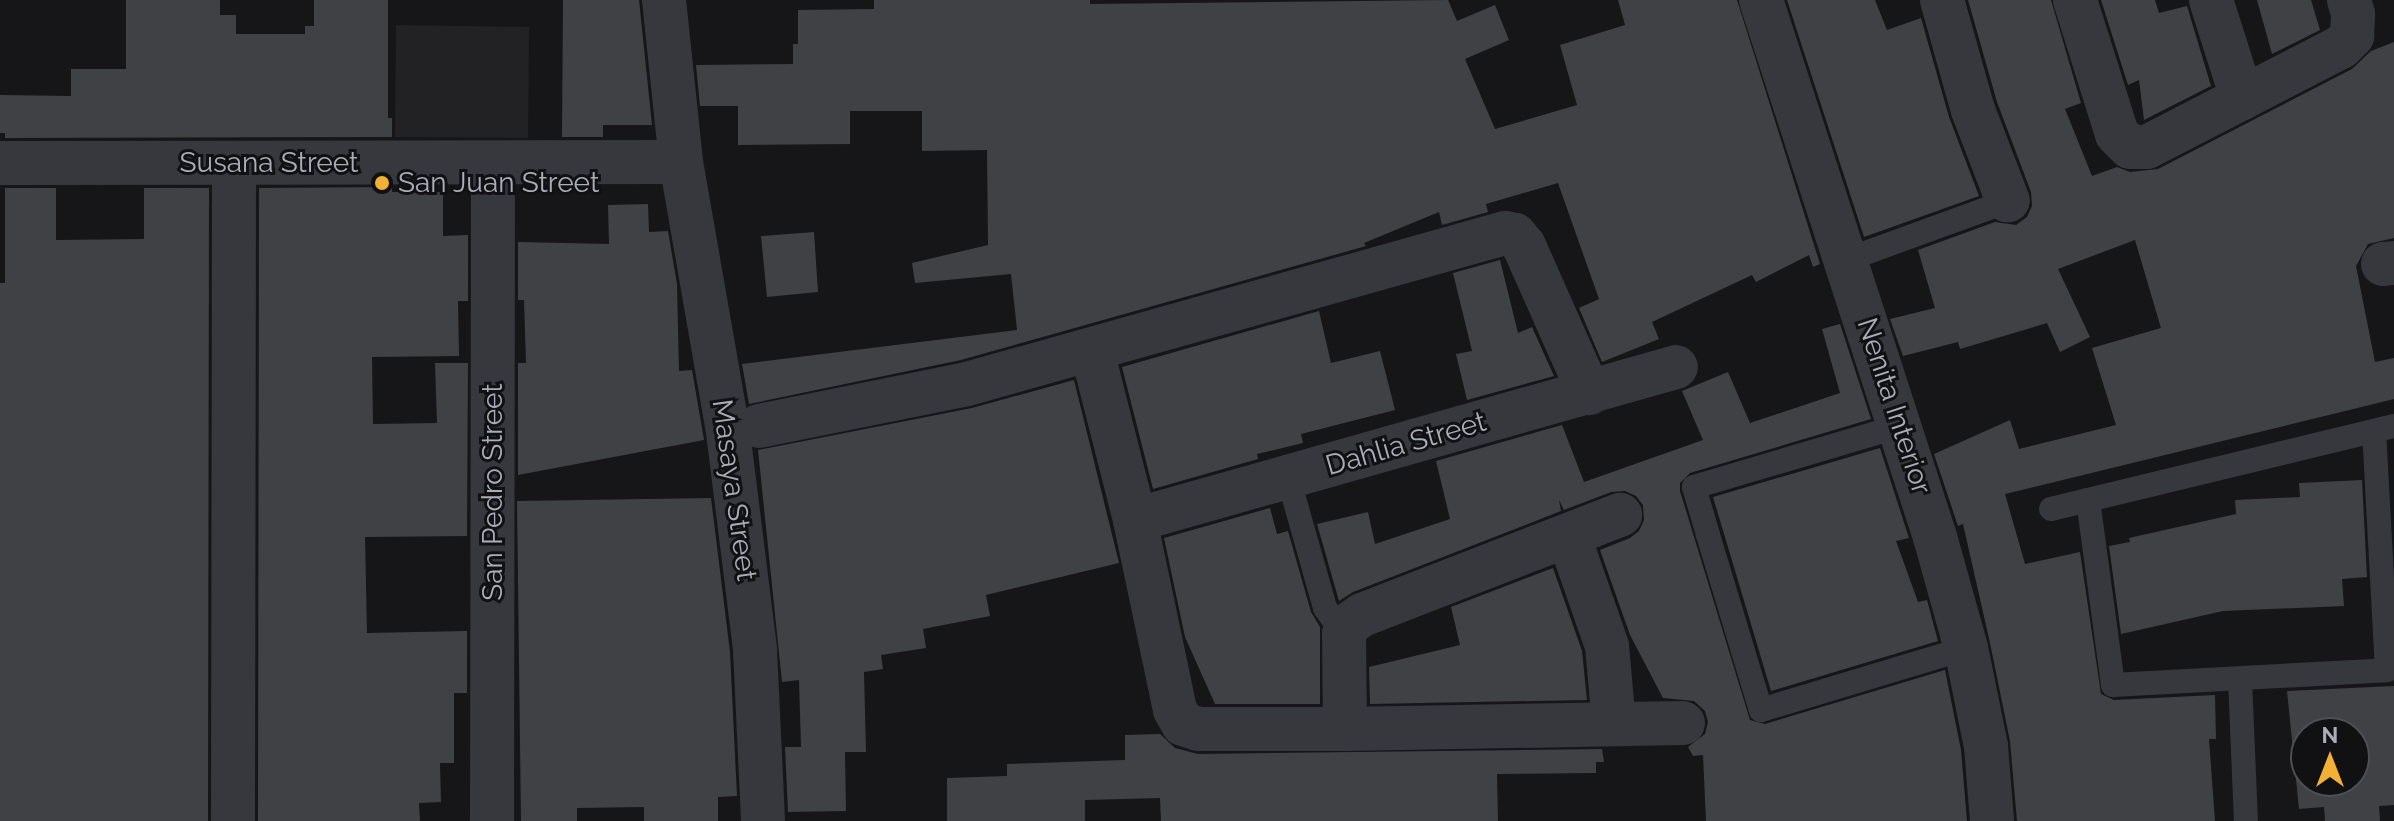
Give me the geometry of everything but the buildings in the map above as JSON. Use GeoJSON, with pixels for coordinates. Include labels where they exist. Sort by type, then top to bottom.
{"type":"FeatureCollection","features":[{"type":"Feature","properties":{"kind":"street","name":"Masaya Street"},"geometry":{"type":"LineString","coordinates":[[664,0],[681,162],[744,429],[763,821]]}},
{"type":"Feature","properties":{"kind":"street","name":"Nenita Interior"},"geometry":{"type":"LineString","coordinates":[[1761,0],[1900,426],[1966,648],[1986,746],[1992,821]]}},
{"type":"Feature","properties":{"kind":"street"},"geometry":{"type":"LineString","coordinates":[[1942,0],[1973,110],[2008,201]]}},
{"type":"Feature","properties":{"kind":"street"},"geometry":{"type":"LineString","coordinates":[[2075,0],[2117,134],[2130,147],[2147,147],[2341,47],[2352,36],[2353,14],[2349,0]]}},
{"type":"Feature","properties":{"kind":"street"},"geometry":{"type":"LineString","coordinates":[[2211,0],[2242,98]]}},
{"type":"Feature","properties":{"kind":"street","name":"Susana Street"},"geometry":{"type":"LineString","coordinates":[[0,163],[681,162]]}},
{"type":"Feature","properties":{"kind":"street"},"geometry":{"type":"LineString","coordinates":[[233,821],[234,163]]}},
{"type":"Feature","properties":{"kind":"street","name":"San Pedro Street"},"geometry":{"type":"LineString","coordinates":[[492,821],[493,163]]}},
{"type":"Feature","properties":{"kind":"street"},"geometry":{"type":"LineString","coordinates":[[744,429],[967,384],[1505,233],[1515,235],[1524,246],[1589,393]]}},
{"type":"Feature","properties":{"kind":"street"},"geometry":{"type":"LineString","coordinates":[[1092,351],[1135,520],[1175,710],[1183,724],[1198,729],[1345,729],[1683,723]]}},
{"type":"Feature","properties":{"kind":"street","name":"Dahlia Street"},"geometry":{"type":"LineString","coordinates":[[1135,520],[1676,367]]}},
{"type":"Feature","properties":{"kind":"street"},"geometry":{"type":"LineString","coordinates":[[1345,729],[1344,634],[1348,625],[1362,615],[1620,515]]}},
{"type":"Feature","properties":{"kind":"street"},"geometry":{"type":"LineString","coordinates":[[1569,537],[1607,646],[1614,724]]}},
{"type":"Feature","properties":{"kind":"lane"},"geometry":{"type":"LineString","coordinates":[[1846,260],[2008,201]]}},
{"type":"Feature","properties":{"kind":"lane"},"geometry":{"type":"LineString","coordinates":[[1900,426],[1694,487],[1708,535],[1761,710],[1966,648]]}},
{"type":"Feature","properties":{"kind":"lane"},"geometry":{"type":"LineString","coordinates":[[2051,509],[2088,500],[2384,428],[2387,670],[2113,685],[2088,500]]}},
{"type":"Feature","properties":{"kind":"lane"},"geometry":{"type":"LineString","coordinates":[[1288,477],[1325,608],[1344,634]]}},
{"type":"Feature","properties":{"kind":"lane"},"geometry":{"type":"LineString","coordinates":[[2240,679],[2246,821]]}},
{"type":"Feature","properties":{"kind":"shaded area"},"geometry":{"type":"Polygon","coordinates":[[[396,25],[529,27],[528,138],[395,137],[396,25]]]}},
{"type":"Feature","properties":{"kind":"place","name":"San Juan Street"},"geometry":{"type":"Point","coordinates":[382,183]}}]}
